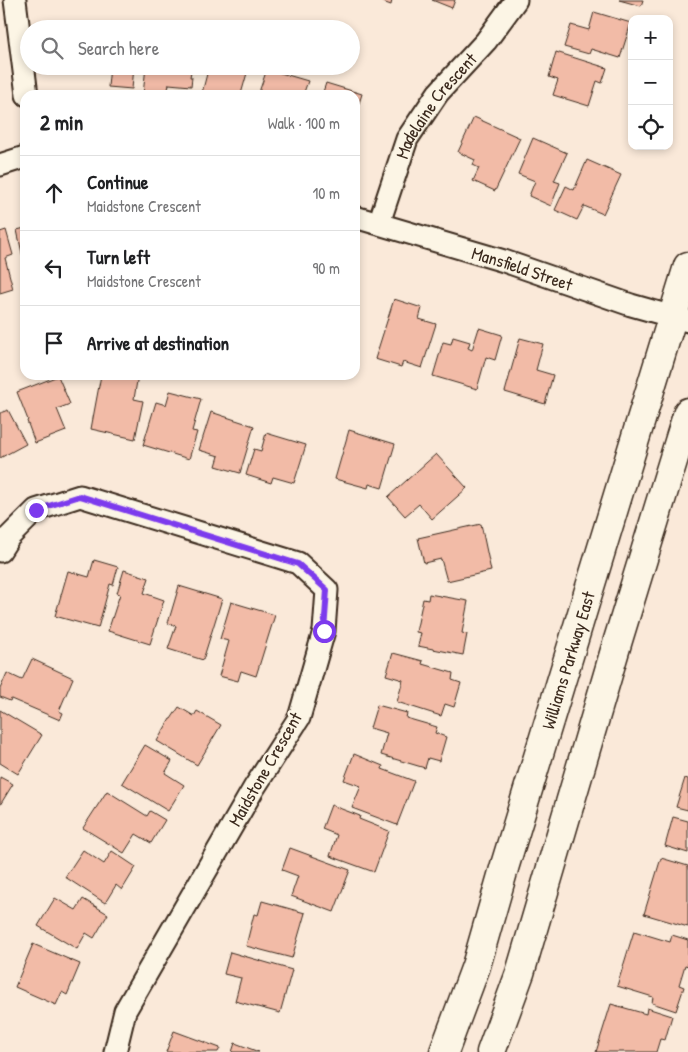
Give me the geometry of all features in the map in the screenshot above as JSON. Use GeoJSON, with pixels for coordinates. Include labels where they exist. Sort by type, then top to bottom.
{"type":"FeatureCollection","features":[{"type":"Feature","properties":{"kind":"main road","name":"Williams Parkway East"},"geometry":{"type":"LineString","coordinates":[[444,1052],[476,966],[514,837],[680,319],[688,266]]}},
{"type":"Feature","properties":{"kind":"main road"},"geometry":{"type":"LineString","coordinates":[[491,1052],[520,973],[688,412]]}},
{"type":"Feature","properties":{"kind":"street"},"geometry":{"type":"LineString","coordinates":[[15,0],[20,40]]}},
{"type":"Feature","properties":{"kind":"street","name":"Madelaine Crescent"},"geometry":{"type":"LineString","coordinates":[[379,223],[407,139],[438,93],[486,41],[516,0]]}},
{"type":"Feature","properties":{"kind":"street"},"geometry":{"type":"LineString","coordinates":[[24,75],[26,90]]}},
{"type":"Feature","properties":{"kind":"street"},"geometry":{"type":"LineString","coordinates":[[0,165],[20,159]]}},
{"type":"Feature","properties":{"kind":"street","name":"Mansfield Street"},"geometry":{"type":"LineString","coordinates":[[360,218],[504,262],[631,305],[680,319]]}},
{"type":"Feature","properties":{"kind":"street","name":"Maidstone Crescent"},"geometry":{"type":"LineString","coordinates":[[0,551],[9,537],[36,510],[80,496],[298,564],[327,590],[324,631],[299,718],[254,788],[125,1011],[116,1052]]}},
{"type":"Feature","properties":{"kind":"building"},"geometry":{"type":"Polygon","coordinates":[[[377,0],[392,0],[391,5],[377,0]]]}},
{"type":"Feature","properties":{"kind":"building"},"geometry":{"type":"Polygon","coordinates":[[[432,0],[455,0],[452,8],[432,0]]]}},
{"type":"Feature","properties":{"kind":"building"},"geometry":{"type":"Polygon","coordinates":[[[619,0],[643,0],[641,6],[619,0]]]}},
{"type":"Feature","properties":{"kind":"building"},"geometry":{"type":"Polygon","coordinates":[[[594,12],[628,22],[628,33],[620,58],[591,49],[589,54],[564,47],[571,25],[589,30],[594,12]]]}},
{"type":"Feature","properties":{"kind":"building"},"geometry":{"type":"Polygon","coordinates":[[[556,52],[607,68],[602,83],[597,81],[589,106],[553,95],[558,80],[549,77],[556,52]]]}},
{"type":"Feature","properties":{"kind":"building"},"geometry":{"type":"Polygon","coordinates":[[[109,75],[133,75],[132,89],[108,87],[109,75]]]}},
{"type":"Feature","properties":{"kind":"building"},"geometry":{"type":"Polygon","coordinates":[[[145,75],[190,75],[190,77],[192,77],[191,86],[169,84],[168,90],[144,90],[145,75]]]}},
{"type":"Feature","properties":{"kind":"building"},"geometry":{"type":"Polygon","coordinates":[[[207,75],[246,75],[242,90],[203,90],[207,75]]]}},
{"type":"Feature","properties":{"kind":"building"},"geometry":{"type":"Polygon","coordinates":[[[265,75],[288,75],[308,81],[305,90],[260,90],[265,75]]]}},
{"type":"Feature","properties":{"kind":"building"},"geometry":{"type":"Polygon","coordinates":[[[326,83],[349,90],[324,90],[326,83]]]}},
{"type":"Feature","properties":{"kind":"building"},"geometry":{"type":"Polygon","coordinates":[[[474,117],[520,138],[495,191],[473,181],[479,168],[473,165],[475,160],[458,152],[474,117]]]}},
{"type":"Feature","properties":{"kind":"building"},"geometry":{"type":"Polygon","coordinates":[[[533,138],[567,153],[554,181],[560,183],[551,206],[529,196],[535,181],[518,174],[533,138]]]}},
{"type":"Feature","properties":{"kind":"building"},"geometry":{"type":"Polygon","coordinates":[[[587,160],[621,175],[603,214],[584,206],[577,220],[555,210],[566,186],[574,190],[587,160]]]}},
{"type":"Feature","properties":{"kind":"building"},"geometry":{"type":"Polygon","coordinates":[[[20,229],[20,244],[17,230],[20,229]]]}},
{"type":"Feature","properties":{"kind":"building"},"geometry":{"type":"Polygon","coordinates":[[[6,230],[13,255],[5,258],[13,289],[0,293],[0,232],[6,230]]]}},
{"type":"Feature","properties":{"kind":"building"},"geometry":{"type":"Polygon","coordinates":[[[394,299],[422,308],[419,319],[436,324],[422,368],[403,362],[401,367],[375,359],[394,299]]]}},
{"type":"Feature","properties":{"kind":"building"},"geometry":{"type":"Polygon","coordinates":[[[479,328],[502,335],[495,360],[486,357],[477,389],[433,376],[443,342],[451,344],[453,337],[470,342],[468,348],[472,350],[479,328]]]}},
{"type":"Feature","properties":{"kind":"building"},"geometry":{"type":"Polygon","coordinates":[[[520,338],[543,344],[536,370],[553,375],[545,404],[505,392],[520,338]]]}},
{"type":"Feature","properties":{"kind":"building"},"geometry":{"type":"Polygon","coordinates":[[[48,380],[60,380],[70,404],[57,409],[66,431],[35,443],[17,392],[48,380]]]}},
{"type":"Feature","properties":{"kind":"building"},"geometry":{"type":"Polygon","coordinates":[[[100,380],[137,380],[134,399],[143,401],[135,439],[91,429],[100,380]]]}},
{"type":"Feature","properties":{"kind":"building"},"geometry":{"type":"Polygon","coordinates":[[[170,391],[201,399],[192,431],[197,432],[189,459],[143,445],[156,402],[166,405],[170,391]]]}},
{"type":"Feature","properties":{"kind":"building"},"geometry":{"type":"Polygon","coordinates":[[[8,410],[26,444],[0,458],[0,413],[8,410]]]}},
{"type":"Feature","properties":{"kind":"building"},"geometry":{"type":"Polygon","coordinates":[[[211,412],[254,426],[240,473],[216,466],[219,456],[199,450],[211,412]]]}},
{"type":"Feature","properties":{"kind":"building"},"geometry":{"type":"Polygon","coordinates":[[[349,430],[395,444],[382,488],[369,484],[368,488],[335,479],[349,430]]]}},
{"type":"Feature","properties":{"kind":"building"},"geometry":{"type":"Polygon","coordinates":[[[266,433],[306,445],[294,483],[273,477],[271,483],[246,475],[254,449],[261,451],[266,433]]]}},
{"type":"Feature","properties":{"kind":"building"},"geometry":{"type":"Polygon","coordinates":[[[436,454],[467,488],[432,519],[419,504],[405,516],[388,497],[436,454]]]}},
{"type":"Feature","properties":{"kind":"building"},"geometry":{"type":"Polygon","coordinates":[[[481,524],[491,571],[447,581],[441,559],[424,563],[418,538],[481,524]]]}},
{"type":"Feature","properties":{"kind":"building"},"geometry":{"type":"Polygon","coordinates":[[[94,560],[118,567],[113,585],[110,584],[98,628],[55,616],[68,571],[89,577],[94,560]]]}},
{"type":"Feature","properties":{"kind":"building"},"geometry":{"type":"Polygon","coordinates":[[[124,570],[149,578],[144,593],[164,600],[150,644],[108,631],[120,594],[117,593],[124,570]]]}},
{"type":"Feature","properties":{"kind":"building"},"geometry":{"type":"Polygon","coordinates":[[[179,586],[222,599],[203,660],[168,649],[176,626],[168,623],[179,586]]]}},
{"type":"Feature","properties":{"kind":"building"},"geometry":{"type":"Polygon","coordinates":[[[429,594],[468,601],[462,633],[467,634],[463,655],[418,646],[421,633],[416,632],[423,599],[428,600],[429,594]]]}},
{"type":"Feature","properties":{"kind":"building"},"geometry":{"type":"Polygon","coordinates":[[[231,602],[275,615],[256,676],[241,671],[238,681],[219,676],[229,641],[220,639],[231,602]]]}},
{"type":"Feature","properties":{"kind":"building"},"geometry":{"type":"Polygon","coordinates":[[[393,653],[423,661],[422,664],[453,673],[452,680],[461,683],[454,707],[445,704],[441,716],[397,702],[403,680],[386,675],[393,653]]]}},
{"type":"Feature","properties":{"kind":"building"},"geometry":{"type":"Polygon","coordinates":[[[32,659],[73,678],[59,711],[63,713],[60,720],[11,699],[10,701],[0,697],[0,689],[7,673],[22,680],[32,659]]]}},
{"type":"Feature","properties":{"kind":"building"},"geometry":{"type":"Polygon","coordinates":[[[377,705],[407,713],[406,718],[437,727],[435,733],[446,737],[439,761],[428,758],[425,768],[381,755],[387,733],[370,728],[377,705]]]}},
{"type":"Feature","properties":{"kind":"building"},"geometry":{"type":"Polygon","coordinates":[[[179,707],[194,716],[197,711],[221,725],[197,765],[157,741],[179,707]]]}},
{"type":"Feature","properties":{"kind":"building"},"geometry":{"type":"Polygon","coordinates":[[[0,710],[42,735],[18,774],[0,763],[0,710]]]}},
{"type":"Feature","properties":{"kind":"building"},"geometry":{"type":"Polygon","coordinates":[[[145,745],[172,761],[165,773],[184,785],[168,811],[122,783],[145,745]]]}},
{"type":"Feature","properties":{"kind":"building"},"geometry":{"type":"Polygon","coordinates":[[[354,754],[383,766],[382,769],[414,781],[397,825],[352,808],[361,786],[344,780],[354,754]]]}},
{"type":"Feature","properties":{"kind":"building"},"geometry":{"type":"Polygon","coordinates":[[[0,777],[13,784],[0,805],[0,777]]]}},
{"type":"Feature","properties":{"kind":"building"},"geometry":{"type":"Polygon","coordinates":[[[685,778],[688,779],[688,810],[676,807],[685,778]]]}},
{"type":"Feature","properties":{"kind":"building"},"geometry":{"type":"Polygon","coordinates":[[[107,791],[147,816],[150,811],[165,820],[151,843],[136,834],[124,853],[83,828],[107,791]]]}},
{"type":"Feature","properties":{"kind":"building"},"geometry":{"type":"Polygon","coordinates":[[[331,805],[360,816],[359,819],[389,831],[374,872],[330,856],[337,835],[322,829],[331,805]]]}},
{"type":"Feature","properties":{"kind":"building"},"geometry":{"type":"Polygon","coordinates":[[[673,817],[688,821],[688,853],[665,846],[673,817]]]}},
{"type":"Feature","properties":{"kind":"building"},"geometry":{"type":"Polygon","coordinates":[[[290,848],[350,870],[334,912],[291,896],[298,876],[282,870],[290,848]]]}},
{"type":"Feature","properties":{"kind":"building"},"geometry":{"type":"Polygon","coordinates":[[[83,850],[104,864],[112,851],[136,867],[122,890],[116,885],[105,903],[65,877],[83,850]]]}},
{"type":"Feature","properties":{"kind":"building"},"geometry":{"type":"Polygon","coordinates":[[[661,858],[688,866],[688,927],[644,914],[661,858]]]}},
{"type":"Feature","properties":{"kind":"building"},"geometry":{"type":"Polygon","coordinates":[[[55,898],[76,910],[83,899],[108,914],[94,938],[86,933],[77,949],[38,926],[55,898]]]}},
{"type":"Feature","properties":{"kind":"building"},"geometry":{"type":"Polygon","coordinates":[[[262,901],[305,913],[292,958],[246,946],[254,914],[258,915],[262,901]]]}},
{"type":"Feature","properties":{"kind":"building"},"geometry":{"type":"Polygon","coordinates":[[[634,931],[670,942],[672,935],[688,940],[688,966],[685,965],[679,985],[684,987],[676,1011],[652,1003],[653,997],[617,986],[634,931]]]}},
{"type":"Feature","properties":{"kind":"building"},"geometry":{"type":"Polygon","coordinates":[[[33,944],[80,964],[67,995],[62,992],[56,1005],[15,987],[33,944]]]}},
{"type":"Feature","properties":{"kind":"building"},"geometry":{"type":"Polygon","coordinates":[[[230,952],[292,970],[280,1013],[235,1001],[241,978],[224,974],[230,952]]]}},
{"type":"Feature","properties":{"kind":"building"},"geometry":{"type":"Polygon","coordinates":[[[611,1004],[646,1014],[647,1008],[672,1016],[665,1040],[660,1039],[656,1052],[596,1052],[611,1004]]]}},
{"type":"Feature","properties":{"kind":"building"},"geometry":{"type":"Polygon","coordinates":[[[174,1031],[220,1048],[218,1052],[166,1052],[174,1031]]]}},
{"type":"Feature","properties":{"kind":"building"},"geometry":{"type":"Polygon","coordinates":[[[235,1043],[259,1052],[232,1052],[235,1043]]]}},
{"type":"Feature","properties":{"kind":"route"},"geometry":{"type":"LineString","coordinates":[[36,510],[80,496],[298,564],[327,590],[324,631]]}}]}
